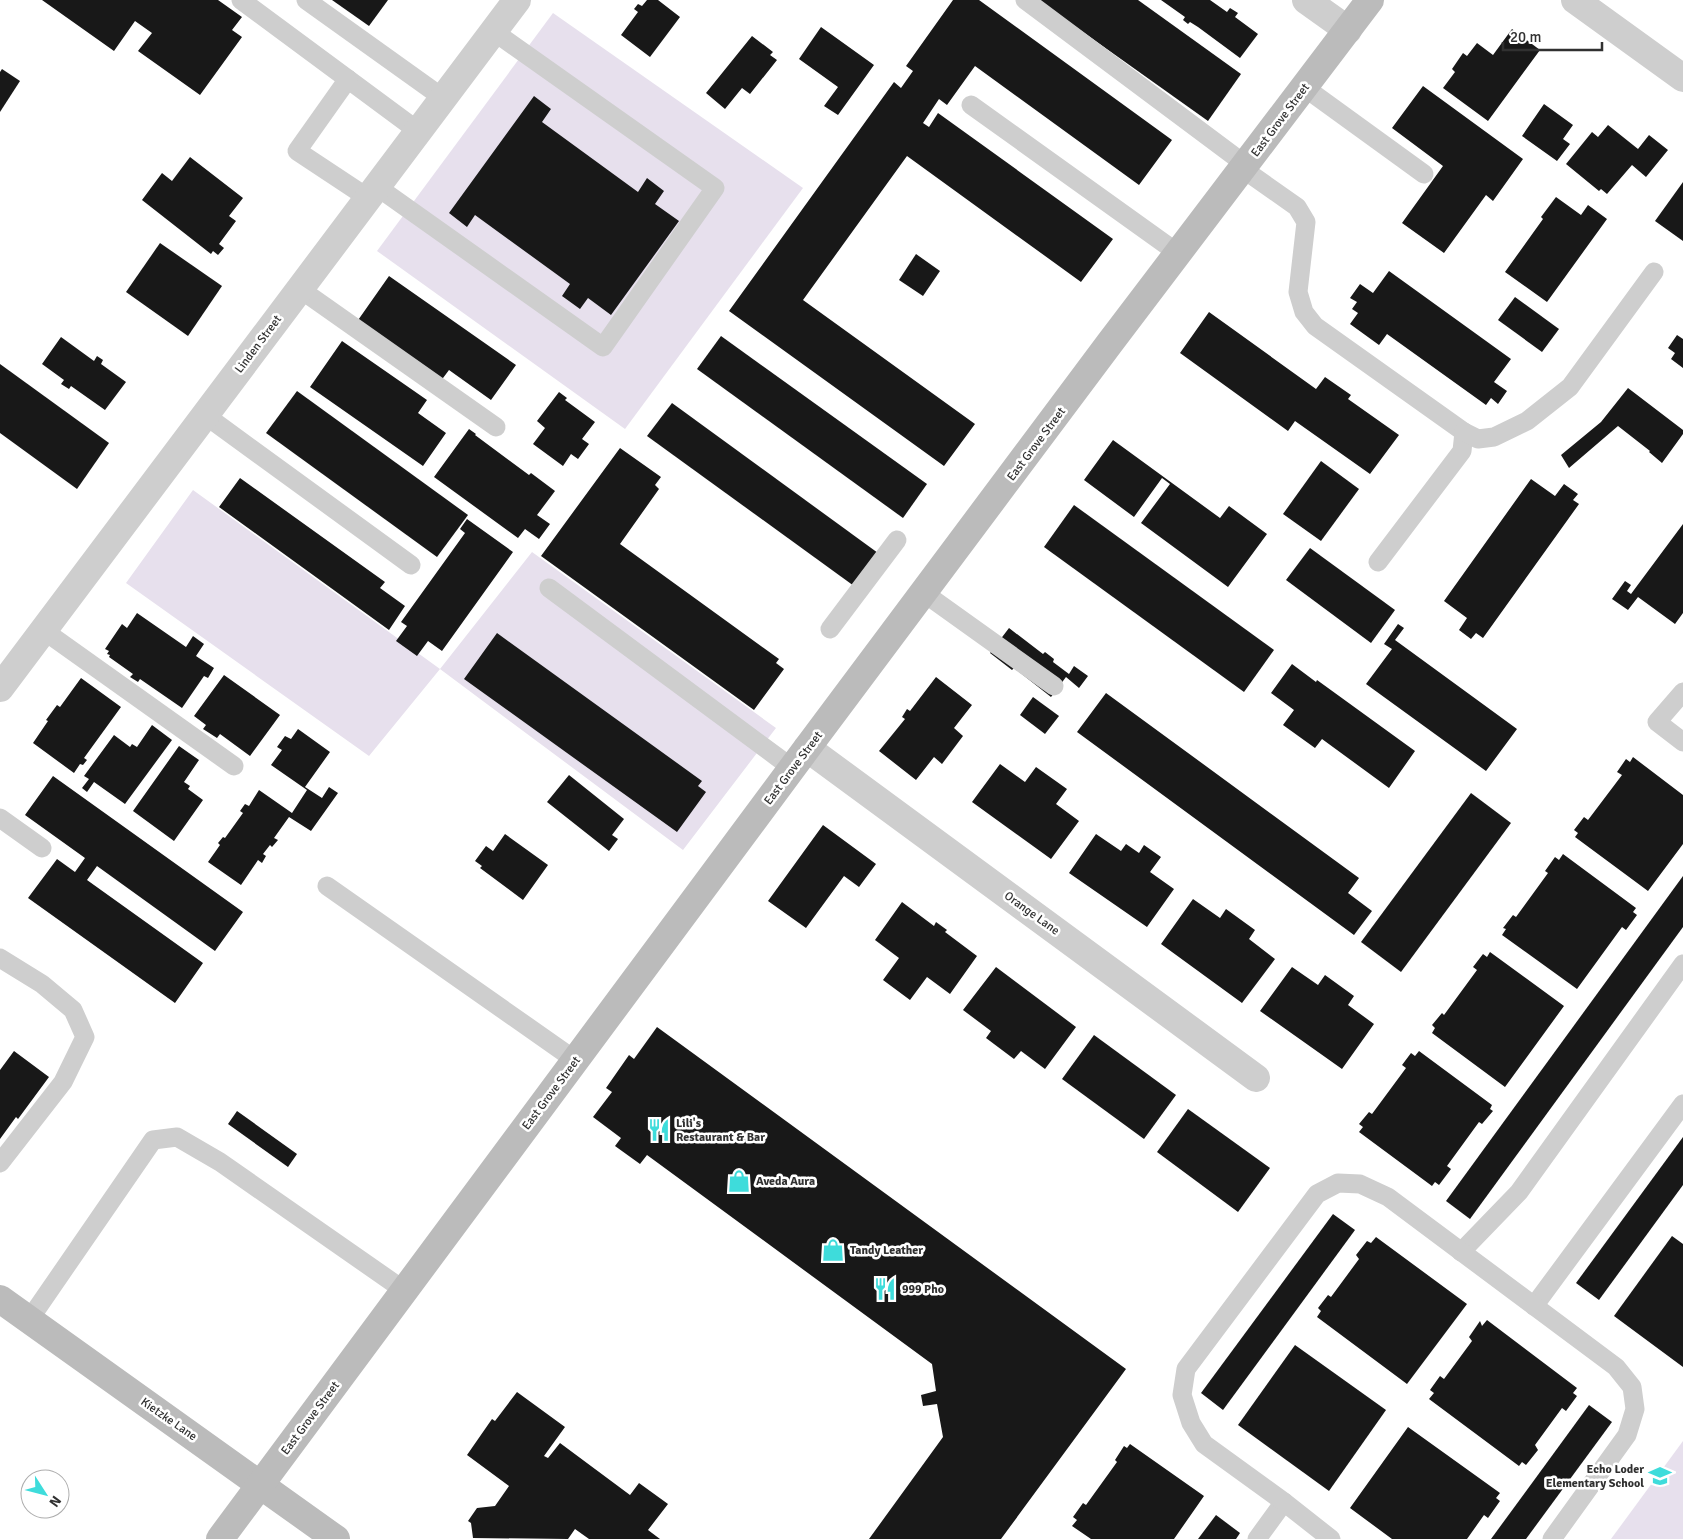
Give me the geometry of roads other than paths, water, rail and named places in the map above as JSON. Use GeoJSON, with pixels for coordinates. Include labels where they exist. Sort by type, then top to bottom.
{"type":"FeatureCollection","features":[{"type":"Feature","properties":{"kind":"street","name":"Linden Street"},"geometry":{"type":"LineString","coordinates":[[0,688],[517,0]]}},
{"type":"Feature","properties":{"kind":"street"},"geometry":{"type":"LineString","coordinates":[[1306,0],[1348,30]]}},
{"type":"Feature","properties":{"kind":"street","name":"East Grove Street"},"geometry":{"type":"LineString","coordinates":[[220,1539],[1109,344],[1370,0]]}},
{"type":"Feature","properties":{"kind":"street"},"geometry":{"type":"LineString","coordinates":[[1575,0],[1683,78]]}},
{"type":"Feature","properties":{"kind":"street","name":"Orange Lane"},"geometry":{"type":"LineString","coordinates":[[800,758],[1256,1078]]}},
{"type":"Feature","properties":{"kind":"street","name":"Kietzke Lane"},"geometry":{"type":"LineString","coordinates":[[0,1299],[336,1539]]}},
{"type":"Feature","properties":{"kind":"lane"},"geometry":{"type":"LineString","coordinates":[[241,0],[418,131]]}},
{"type":"Feature","properties":{"kind":"lane"},"geometry":{"type":"LineString","coordinates":[[306,0],[443,98]]}},
{"type":"Feature","properties":{"kind":"lane"},"geometry":{"type":"LineString","coordinates":[[1025,0],[1297,207],[1306,222],[1298,292],[1304,312],[1315,326],[1464,432],[1478,439],[1494,437],[1527,420],[1570,387],[1654,272]]}},
{"type":"Feature","properties":{"kind":"lane"},"geometry":{"type":"LineString","coordinates":[[348,79],[298,151],[372,192],[604,347],[716,188],[493,31]]}},
{"type":"Feature","properties":{"kind":"lane"},"geometry":{"type":"LineString","coordinates":[[1304,87],[1424,174]]}},
{"type":"Feature","properties":{"kind":"lane"},"geometry":{"type":"LineString","coordinates":[[971,106],[1178,254]]}},
{"type":"Feature","properties":{"kind":"lane"},"geometry":{"type":"LineString","coordinates":[[300,289],[496,427]]}},
{"type":"Feature","properties":{"kind":"lane"},"geometry":{"type":"LineString","coordinates":[[205,415],[411,565]]}},
{"type":"Feature","properties":{"kind":"lane"},"geometry":{"type":"LineString","coordinates":[[1378,562],[1462,451],[1464,432]]}},
{"type":"Feature","properties":{"kind":"lane"},"geometry":{"type":"LineString","coordinates":[[830,629],[897,540]]}},
{"type":"Feature","properties":{"kind":"lane"},"geometry":{"type":"LineString","coordinates":[[548,588],[800,758]]}},
{"type":"Feature","properties":{"kind":"lane"},"geometry":{"type":"LineString","coordinates":[[924,592],[1054,686]]}},
{"type":"Feature","properties":{"kind":"lane"},"geometry":{"type":"LineString","coordinates":[[43,630],[234,766]]}},
{"type":"Feature","properties":{"kind":"lane"},"geometry":{"type":"LineString","coordinates":[[1683,692],[1657,722],[1683,742]]}},
{"type":"Feature","properties":{"kind":"lane"},"geometry":{"type":"LineString","coordinates":[[0,818],[42,848]]}},
{"type":"Feature","properties":{"kind":"lane"},"geometry":{"type":"LineString","coordinates":[[327,886],[575,1060]]}},
{"type":"Feature","properties":{"kind":"lane"},"geometry":{"type":"LineString","coordinates":[[0,958],[42,984],[73,1010],[85,1037],[63,1082],[0,1163]]}},
{"type":"Feature","properties":{"kind":"lane"},"geometry":{"type":"LineString","coordinates":[[1461,1252],[1519,1192],[1683,964]]}},
{"type":"Feature","properties":{"kind":"lane"},"geometry":{"type":"LineString","coordinates":[[1534,1306],[1683,1104]]}},
{"type":"Feature","properties":{"kind":"lane"},"geometry":{"type":"LineString","coordinates":[[29,1320],[154,1140],[177,1137],[220,1162],[405,1291]]}},
{"type":"Feature","properties":{"kind":"lane"},"geometry":{"type":"LineString","coordinates":[[1331,1539],[1204,1444],[1190,1423],[1182,1395],[1186,1369],[1317,1194],[1338,1183],[1360,1184],[1388,1197],[1616,1367],[1632,1386],[1635,1409],[1627,1435],[1552,1539]]}},
{"type":"Feature","properties":{"kind":"lane"},"geometry":{"type":"LineString","coordinates":[[1257,1539],[1284,1502]]}},
{"type":"Feature","properties":{"kind":"place","name":"Lili's Restaurant & Bar"},"geometry":{"type":"Point","coordinates":[659,1130]}},
{"type":"Feature","properties":{"kind":"place","name":"Aveda Aura"},"geometry":{"type":"Point","coordinates":[739,1181]}},
{"type":"Feature","properties":{"kind":"place","name":"Tandy Leather"},"geometry":{"type":"Point","coordinates":[833,1250]}},
{"type":"Feature","properties":{"kind":"place","name":"999 Pho"},"geometry":{"type":"Point","coordinates":[885,1289]}},
{"type":"Feature","properties":{"kind":"place","name":"Echo Loder Elementary School"},"geometry":{"type":"Point","coordinates":[1660,1476]}}]}
